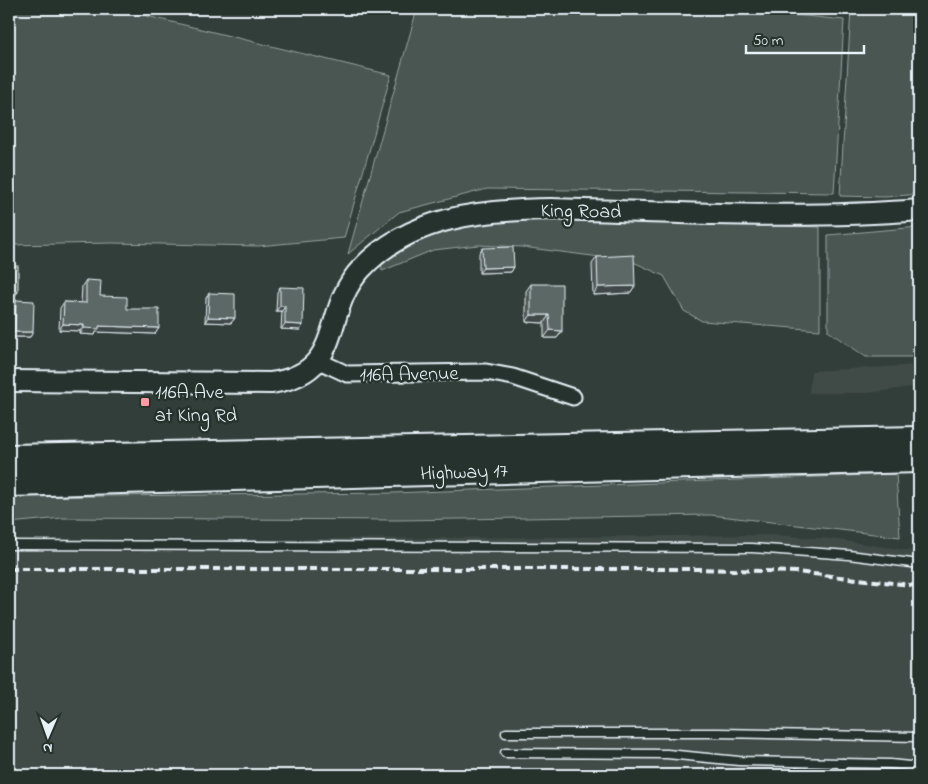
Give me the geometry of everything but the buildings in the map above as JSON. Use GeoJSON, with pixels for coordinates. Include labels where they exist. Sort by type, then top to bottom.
{"type":"FeatureCollection","features":[{"type":"Feature","properties":{"kind":"highway","name":"Highway 17"},"geometry":{"type":"LineString","coordinates":[[9,458],[919,440]]}},
{"type":"Feature","properties":{"kind":"highway","name":"Highway 17"},"geometry":{"type":"LineString","coordinates":[[9,483],[919,459]]}},
{"type":"Feature","properties":{"kind":"street","name":"King Road"},"geometry":{"type":"LineString","coordinates":[[319,361],[345,290],[360,270],[383,248],[404,235],[441,221],[481,214],[531,209],[788,214],[878,214],[919,210]]}},
{"type":"Feature","properties":{"kind":"street"},"geometry":{"type":"LineString","coordinates":[[9,381],[271,383],[290,380],[306,372],[319,361]]}},
{"type":"Feature","properties":{"kind":"street","name":"116A Avenue"},"geometry":{"type":"LineString","coordinates":[[319,361],[347,374],[486,372],[513,378],[573,398]]}},
{"type":"Feature","properties":{"kind":"lane"},"geometry":{"type":"LineString","coordinates":[[9,545],[752,548],[849,555],[919,564]]}},
{"type":"Feature","properties":{"kind":"lane"},"geometry":{"type":"LineString","coordinates":[[506,733],[718,733],[919,737]]}},
{"type":"Feature","properties":{"kind":"lane"},"geometry":{"type":"LineString","coordinates":[[505,753],[667,754],[739,761],[919,767]]}},
{"type":"Feature","properties":{"kind":"lane"},"geometry":{"type":"LineString","coordinates":[[841,775],[843,763]]}},
{"type":"Feature","properties":{"kind":"shaded area"},"geometry":{"type":"Polygon","coordinates":[[[10,9],[118,9],[391,75],[344,238],[258,246],[112,243],[9,245],[10,9]]]}},
{"type":"Feature","properties":{"kind":"shaded area"},"geometry":{"type":"Polygon","coordinates":[[[417,9],[739,9],[844,20],[834,193],[487,189],[399,212],[348,254],[417,9]]]}},
{"type":"Feature","properties":{"kind":"shaded area"},"geometry":{"type":"Polygon","coordinates":[[[851,9],[919,9],[919,194],[885,197],[840,196],[851,9]]]}},
{"type":"Feature","properties":{"kind":"shaded area"},"geometry":{"type":"Polygon","coordinates":[[[588,219],[820,227],[820,330],[702,321],[684,311],[664,276],[631,261],[522,247],[478,245],[433,250],[382,271],[381,260],[426,235],[484,221],[588,219]]]}},
{"type":"Feature","properties":{"kind":"shaded area"},"geometry":{"type":"Polygon","coordinates":[[[919,227],[919,357],[866,357],[828,331],[828,235],[919,227]]]}},
{"type":"Feature","properties":{"kind":"shaded area"},"geometry":{"type":"Polygon","coordinates":[[[919,365],[919,385],[912,387],[869,393],[809,393],[811,371],[919,365]]]}},
{"type":"Feature","properties":{"kind":"shaded area"},"geometry":{"type":"Polygon","coordinates":[[[896,474],[900,537],[711,515],[397,520],[62,518],[9,523],[9,497],[392,493],[896,474]]]}},
{"type":"Feature","properties":{"kind":"shaded area"},"geometry":{"type":"Polygon","coordinates":[[[774,535],[831,539],[919,552],[919,775],[9,775],[9,542],[774,535]]]}},
{"type":"Feature","properties":{"kind":"railway"},"geometry":{"type":"LineString","coordinates":[[9,569],[700,569],[796,572],[919,586]]}},
{"type":"Feature","properties":{"kind":"place","name":"116A Ave at King Rd"},"geometry":{"type":"Point","coordinates":[145,402]}}]}
